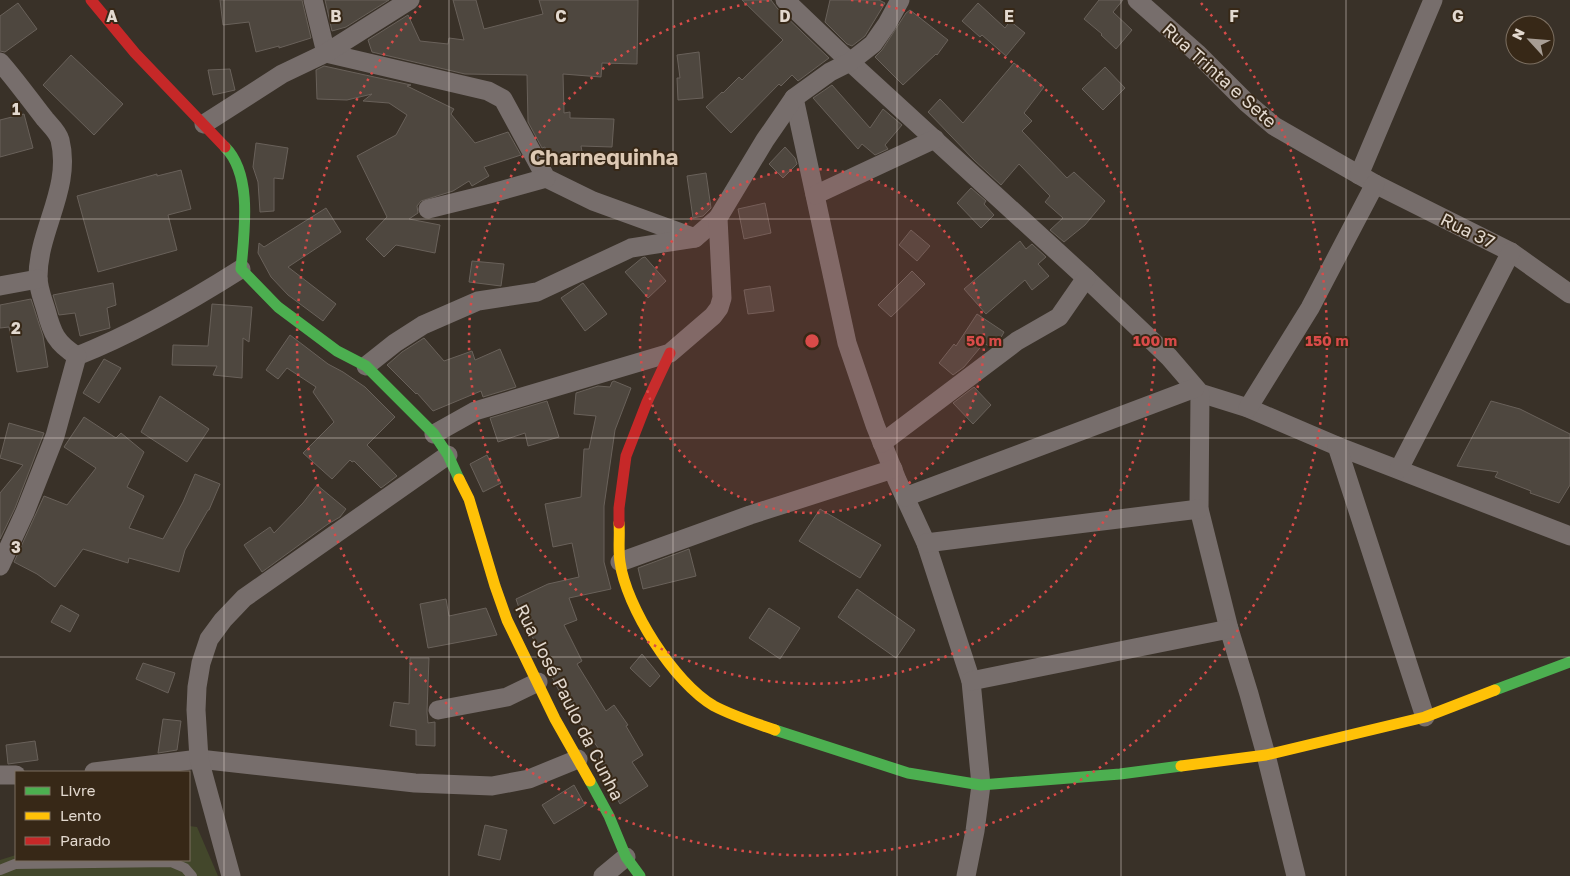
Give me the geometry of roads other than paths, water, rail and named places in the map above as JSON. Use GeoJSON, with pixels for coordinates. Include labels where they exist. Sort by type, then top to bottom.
{"type":"FeatureCollection","features":[{"type":"Feature","properties":{"kind":"street"},"geometry":{"type":"LineString","coordinates":[[77,356],[160,318],[241,269],[244,217],[242,184],[233,155],[135,53],[91,0]]}},
{"type":"Feature","properties":{"kind":"street"},"geometry":{"type":"LineString","coordinates":[[314,0],[326,53]]}},
{"type":"Feature","properties":{"kind":"street"},"geometry":{"type":"LineString","coordinates":[[204,124],[282,74],[326,53],[410,0]]}},
{"type":"Feature","properties":{"kind":"street"},"geometry":{"type":"LineString","coordinates":[[785,0],[1086,278],[1169,357],[1197,391],[1248,408],[1337,446],[1570,536]]}},
{"type":"Feature","properties":{"kind":"street"},"geometry":{"type":"LineString","coordinates":[[366,366],[423,324],[478,301],[537,292],[631,248],[695,238],[718,218],[765,140],[794,98],[874,44],[900,0]]}},
{"type":"Feature","properties":{"kind":"street","name":"Rua Trinta e Sete"},"geometry":{"type":"LineString","coordinates":[[1137,0],[1198,54],[1247,103],[1274,126],[1367,179]]}},
{"type":"Feature","properties":{"kind":"street"},"geometry":{"type":"LineString","coordinates":[[1248,408],[1310,308],[1367,179],[1432,0]]}},
{"type":"Feature","properties":{"kind":"street"},"geometry":{"type":"LineString","coordinates":[[326,53],[488,91],[503,99],[546,178],[593,201],[695,238]]}},
{"type":"Feature","properties":{"kind":"street"},"geometry":{"type":"LineString","coordinates":[[3,72],[60,137],[64,157],[61,184],[40,248],[38,279],[50,327],[65,349],[77,356]]}},
{"type":"Feature","properties":{"kind":"street"},"geometry":{"type":"LineString","coordinates":[[794,98],[847,343],[882,443],[926,543],[971,681],[981,785],[975,831],[966,876]]}},
{"type":"Feature","properties":{"kind":"street"},"geometry":{"type":"LineString","coordinates":[[815,196],[935,139]]}},
{"type":"Feature","properties":{"kind":"street"},"geometry":{"type":"LineString","coordinates":[[428,209],[546,178]]}},
{"type":"Feature","properties":{"kind":"street","name":"Rua 37"},"geometry":{"type":"LineString","coordinates":[[1367,179],[1511,252],[1570,294]]}},
{"type":"Feature","properties":{"kind":"street"},"geometry":{"type":"LineString","coordinates":[[718,218],[722,298],[719,308],[713,316],[670,353],[646,402],[626,456],[619,508],[620,562],[629,596],[652,639],[674,669],[700,696],[715,706],[764,726],[908,773],[981,785],[1120,774],[1266,755],[1424,717],[1570,662]]}},
{"type":"Feature","properties":{"kind":"street"},"geometry":{"type":"LineString","coordinates":[[1399,469],[1511,252]]}},
{"type":"Feature","properties":{"kind":"street","name":"Rua José Paulo da Cunha"},"geometry":{"type":"LineString","coordinates":[[241,269],[278,307],[336,351],[366,366],[434,434],[448,455],[469,499],[507,620],[555,719],[609,816],[626,857],[640,876]]}},
{"type":"Feature","properties":{"kind":"street"},"geometry":{"type":"LineString","coordinates":[[882,443],[1017,341],[1059,317],[1086,278]]}},
{"type":"Feature","properties":{"kind":"street"},"geometry":{"type":"LineString","coordinates":[[0,286],[38,279]]}},
{"type":"Feature","properties":{"kind":"street"},"geometry":{"type":"LineString","coordinates":[[434,434],[474,411],[670,353]]}},
{"type":"Feature","properties":{"kind":"street"},"geometry":{"type":"LineString","coordinates":[[0,566],[25,512],[55,436],[77,356]]}},
{"type":"Feature","properties":{"kind":"street"},"geometry":{"type":"LineString","coordinates":[[905,497],[1197,391]]}},
{"type":"Feature","properties":{"kind":"street"},"geometry":{"type":"LineString","coordinates":[[1197,391],[1199,509],[1229,629],[1266,755],[1296,876]]}},
{"type":"Feature","properties":{"kind":"street"},"geometry":{"type":"LineString","coordinates":[[1337,446],[1424,717]]}},
{"type":"Feature","properties":{"kind":"street"},"geometry":{"type":"LineString","coordinates":[[231,876],[199,759],[196,710],[197,687],[201,663],[210,639],[223,620],[244,598],[448,455]]}},
{"type":"Feature","properties":{"kind":"street"},"geometry":{"type":"LineString","coordinates":[[620,562],[750,515],[893,469]]}},
{"type":"Feature","properties":{"kind":"street"},"geometry":{"type":"LineString","coordinates":[[926,543],[1199,509]]}},
{"type":"Feature","properties":{"kind":"street"},"geometry":{"type":"LineString","coordinates":[[971,681],[1229,629]]}},
{"type":"Feature","properties":{"kind":"street"},"geometry":{"type":"LineString","coordinates":[[438,710],[507,697],[538,682]]}},
{"type":"Feature","properties":{"kind":"street"},"geometry":{"type":"LineString","coordinates":[[102,771],[199,759],[415,783],[492,786],[530,779],[578,760]]}},
{"type":"Feature","properties":{"kind":"street"},"geometry":{"type":"LineString","coordinates":[[0,775],[15,776]]}},
{"type":"Feature","properties":{"kind":"street"},"geometry":{"type":"LineString","coordinates":[[603,876],[626,857]]}},
{"type":"Feature","properties":{"kind":"lane"},"geometry":{"type":"LineString","coordinates":[[0,870],[16,864],[171,862],[185,868],[192,876]]}},
{"type":"Feature","properties":{"kind":"district","name":"Charnequinha"},"geometry":{"type":"Point","coordinates":[604,156]}}]}
